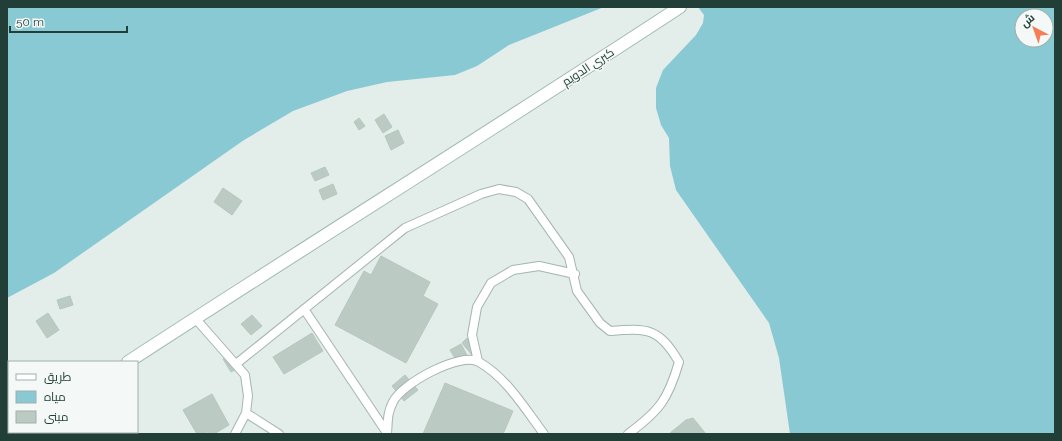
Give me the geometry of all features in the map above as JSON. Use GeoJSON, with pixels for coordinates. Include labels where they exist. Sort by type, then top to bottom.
{"type":"FeatureCollection","features":[{"type":"Feature","properties":{"kind":"main road","name":"كبري الدويم"},"geometry":{"type":"LineString","coordinates":[[130,361],[350,218],[496,127],[680,7]]}},
{"type":"Feature","properties":{"kind":"lane"},"geometry":{"type":"LineString","coordinates":[[236,364],[405,228],[481,194],[499,189],[516,192],[528,199],[569,257],[575,274],[577,291],[600,324],[610,331],[625,330],[656,333],[668,344],[679,362],[672,387],[662,403],[646,421],[628,434]]}},
{"type":"Feature","properties":{"kind":"lane"},"geometry":{"type":"LineString","coordinates":[[478,361],[472,335],[477,307],[491,283],[513,270],[539,266],[575,274]]}},
{"type":"Feature","properties":{"kind":"lane"},"geometry":{"type":"LineString","coordinates":[[304,308],[387,434]]}},
{"type":"Feature","properties":{"kind":"lane"},"geometry":{"type":"LineString","coordinates":[[195,318],[245,375],[248,396],[246,413],[235,434]]}},
{"type":"Feature","properties":{"kind":"lane"},"geometry":{"type":"LineString","coordinates":[[387,434],[387,418],[393,401],[402,389],[430,372],[461,361],[478,361],[503,380],[544,434]]}},
{"type":"Feature","properties":{"kind":"lane"},"geometry":{"type":"LineString","coordinates":[[246,413],[279,434]]}},
{"type":"Feature","properties":{"kind":"water"},"geometry":{"type":"Polygon","coordinates":[[[7,7],[604,7],[509,45],[477,66],[455,75],[387,82],[347,91],[293,111],[244,140],[54,273],[7,298],[7,7]]]}},
{"type":"Feature","properties":{"kind":"water"},"geometry":{"type":"Polygon","coordinates":[[[698,7],[1055,7],[1055,434],[790,434],[779,358],[769,323],[676,190],[670,166],[669,138],[661,125],[656,108],[656,88],[663,70],[696,35],[703,23],[704,15],[698,7]]]}},
{"type":"Feature","properties":{"kind":"building"},"geometry":{"type":"Polygon","coordinates":[[[384,114],[392,127],[383,133],[375,120],[384,114]]]}},
{"type":"Feature","properties":{"kind":"building"},"geometry":{"type":"Polygon","coordinates":[[[359,118],[365,126],[359,130],[354,122],[359,118]]]}},
{"type":"Feature","properties":{"kind":"building"},"geometry":{"type":"Polygon","coordinates":[[[398,130],[404,143],[391,150],[385,136],[398,130]]]}},
{"type":"Feature","properties":{"kind":"building"},"geometry":{"type":"Polygon","coordinates":[[[325,167],[329,175],[315,181],[311,173],[325,167]]]}},
{"type":"Feature","properties":{"kind":"building"},"geometry":{"type":"Polygon","coordinates":[[[333,184],[337,194],[323,200],[319,190],[333,184]]]}},
{"type":"Feature","properties":{"kind":"building"},"geometry":{"type":"Polygon","coordinates":[[[223,188],[242,201],[232,215],[214,202],[223,188]]]}},
{"type":"Feature","properties":{"kind":"building"},"geometry":{"type":"Polygon","coordinates":[[[381,256],[430,282],[423,296],[438,304],[406,363],[335,325],[364,271],[371,275],[381,256]]]}},
{"type":"Feature","properties":{"kind":"building"},"geometry":{"type":"Polygon","coordinates":[[[70,296],[73,305],[60,309],[57,300],[70,296]]]}},
{"type":"Feature","properties":{"kind":"building"},"geometry":{"type":"Polygon","coordinates":[[[48,313],[59,330],[47,338],[36,321],[48,313]]]}},
{"type":"Feature","properties":{"kind":"building"},"geometry":{"type":"Polygon","coordinates":[[[252,315],[262,326],[251,335],[241,324],[252,315]]]}},
{"type":"Feature","properties":{"kind":"building"},"geometry":{"type":"Polygon","coordinates":[[[312,333],[323,351],[284,374],[273,357],[312,333]]]}},
{"type":"Feature","properties":{"kind":"building"},"geometry":{"type":"Polygon","coordinates":[[[467,338],[478,350],[472,355],[462,343],[467,338]]]}},
{"type":"Feature","properties":{"kind":"building"},"geometry":{"type":"Polygon","coordinates":[[[461,344],[468,357],[458,363],[450,350],[461,344]]]}},
{"type":"Feature","properties":{"kind":"building"},"geometry":{"type":"Polygon","coordinates":[[[229,355],[237,369],[231,372],[223,359],[229,355]]]}},
{"type":"Feature","properties":{"kind":"building"},"geometry":{"type":"Polygon","coordinates":[[[405,375],[418,390],[404,401],[392,386],[405,375]]]}},
{"type":"Feature","properties":{"kind":"building"},"geometry":{"type":"Polygon","coordinates":[[[445,383],[513,411],[503,434],[423,434],[445,383]]]}},
{"type":"Feature","properties":{"kind":"building"},"geometry":{"type":"Polygon","coordinates":[[[212,394],[229,425],[214,434],[207,432],[197,434],[183,410],[212,394]]]}},
{"type":"Feature","properties":{"kind":"building"},"geometry":{"type":"Polygon","coordinates":[[[693,418],[706,434],[670,433],[686,420],[693,418]]]}}]}
